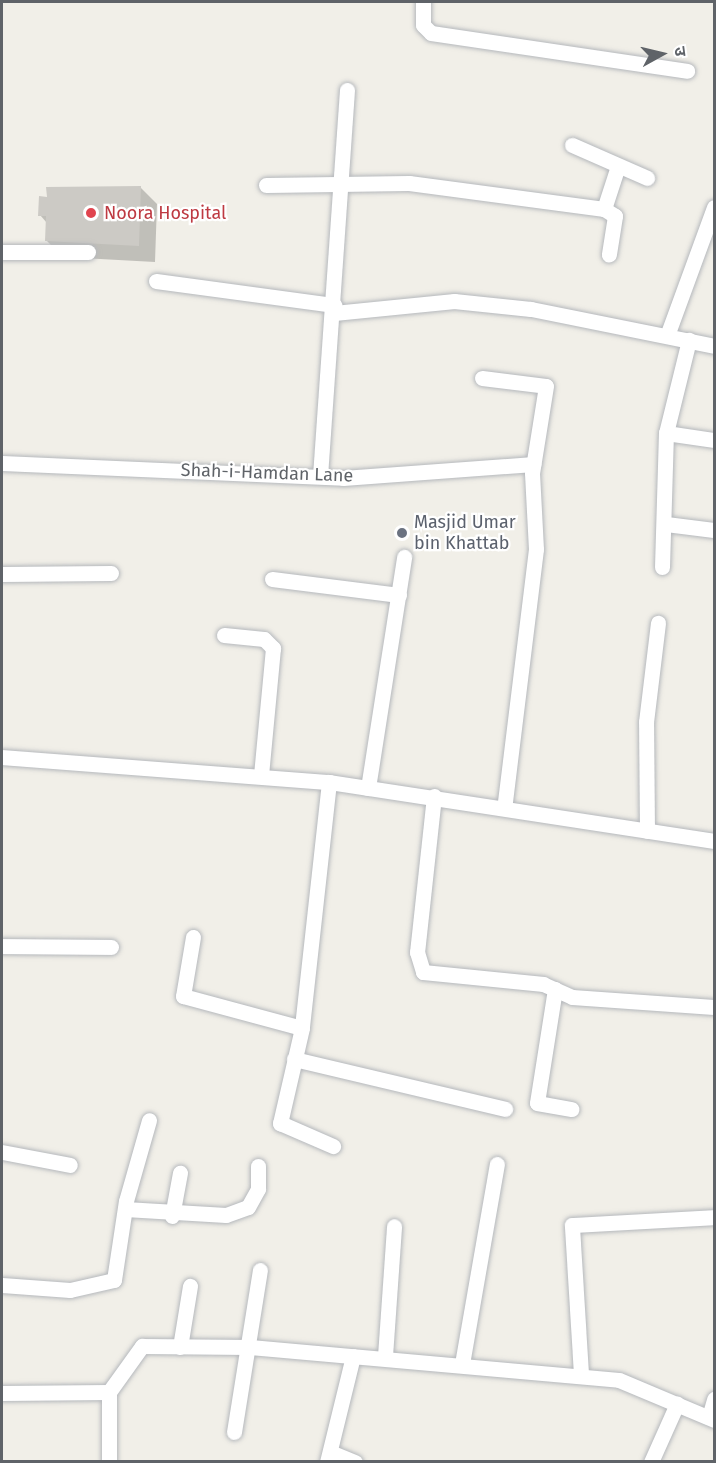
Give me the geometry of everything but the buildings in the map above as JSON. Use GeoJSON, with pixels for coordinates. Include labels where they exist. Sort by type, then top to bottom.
{"type":"FeatureCollection","features":[{"type":"Feature","properties":{"kind":"street"},"geometry":{"type":"LineString","coordinates":[[423,2],[423,25],[431,33],[687,71]]}},
{"type":"Feature","properties":{"kind":"street"},"geometry":{"type":"LineString","coordinates":[[320,476],[334,309],[347,90]]}},
{"type":"Feature","properties":{"kind":"street"},"geometry":{"type":"LineString","coordinates":[[572,145],[647,178]]}},
{"type":"Feature","properties":{"kind":"street"},"geometry":{"type":"LineString","coordinates":[[604,209],[618,166]]}},
{"type":"Feature","properties":{"kind":"street"},"geometry":{"type":"LineString","coordinates":[[266,185],[342,182],[446,187],[604,209],[615,216],[609,255]]}},
{"type":"Feature","properties":{"kind":"street"},"geometry":{"type":"LineString","coordinates":[[668,333],[714,207]]}},
{"type":"Feature","properties":{"kind":"street"},"geometry":{"type":"LineString","coordinates":[[2,252],[88,252]]}},
{"type":"Feature","properties":{"kind":"street"},"geometry":{"type":"LineString","coordinates":[[156,281],[334,309],[454,301],[668,333],[714,346]]}},
{"type":"Feature","properties":{"kind":"street"},"geometry":{"type":"LineString","coordinates":[[662,567],[666,524],[666,433],[689,340]]}},
{"type":"Feature","properties":{"kind":"street"},"geometry":{"type":"LineString","coordinates":[[482,378],[545,383],[533,464],[537,538],[504,808]]}},
{"type":"Feature","properties":{"kind":"street"},"geometry":{"type":"LineString","coordinates":[[666,433],[714,440]]}},
{"type":"Feature","properties":{"kind":"street","name":"Shah-i-Hamdan Lane"},"geometry":{"type":"LineString","coordinates":[[2,463],[320,476],[533,464]]}},
{"type":"Feature","properties":{"kind":"street"},"geometry":{"type":"LineString","coordinates":[[666,524],[714,530]]}},
{"type":"Feature","properties":{"kind":"street"},"geometry":{"type":"LineString","coordinates":[[368,788],[404,557]]}},
{"type":"Feature","properties":{"kind":"street"},"geometry":{"type":"LineString","coordinates":[[2,574],[111,573]]}},
{"type":"Feature","properties":{"kind":"street"},"geometry":{"type":"LineString","coordinates":[[272,579],[399,595]]}},
{"type":"Feature","properties":{"kind":"street"},"geometry":{"type":"LineString","coordinates":[[647,831],[646,722],[658,623]]}},
{"type":"Feature","properties":{"kind":"street"},"geometry":{"type":"LineString","coordinates":[[224,635],[264,639],[273,648],[261,775]]}},
{"type":"Feature","properties":{"kind":"street"},"geometry":{"type":"LineString","coordinates":[[2,757],[261,775],[434,796],[714,840]]}},
{"type":"Feature","properties":{"kind":"street"},"geometry":{"type":"LineString","coordinates":[[329,783],[302,1028],[280,1123],[333,1146]]}},
{"type":"Feature","properties":{"kind":"street"},"geometry":{"type":"LineString","coordinates":[[434,796],[419,967],[428,974],[555,989],[572,997],[714,1007]]}},
{"type":"Feature","properties":{"kind":"street"},"geometry":{"type":"LineString","coordinates":[[193,937],[183,996],[302,1028]]}},
{"type":"Feature","properties":{"kind":"street"},"geometry":{"type":"LineString","coordinates":[[2,946],[111,947]]}},
{"type":"Feature","properties":{"kind":"street"},"geometry":{"type":"LineString","coordinates":[[555,989],[537,1103],[571,1109]]}},
{"type":"Feature","properties":{"kind":"street"},"geometry":{"type":"LineString","coordinates":[[294,1059],[505,1109]]}},
{"type":"Feature","properties":{"kind":"street"},"geometry":{"type":"LineString","coordinates":[[2,1285],[70,1290],[114,1280],[125,1209],[149,1120]]}},
{"type":"Feature","properties":{"kind":"street"},"geometry":{"type":"LineString","coordinates":[[2,1152],[70,1165]]}},
{"type":"Feature","properties":{"kind":"street"},"geometry":{"type":"LineString","coordinates":[[462,1364],[497,1164]]}},
{"type":"Feature","properties":{"kind":"street"},"geometry":{"type":"LineString","coordinates":[[125,1209],[172,1216],[226,1215],[248,1207],[258,1189],[258,1166]]}},
{"type":"Feature","properties":{"kind":"street"},"geometry":{"type":"LineString","coordinates":[[172,1216],[180,1173]]}},
{"type":"Feature","properties":{"kind":"street"},"geometry":{"type":"LineString","coordinates":[[581,1374],[572,1225],[714,1217]]}},
{"type":"Feature","properties":{"kind":"street"},"geometry":{"type":"LineString","coordinates":[[385,1356],[394,1226]]}},
{"type":"Feature","properties":{"kind":"street"},"geometry":{"type":"LineString","coordinates":[[234,1431],[250,1347],[260,1270]]}},
{"type":"Feature","properties":{"kind":"street"},"geometry":{"type":"LineString","coordinates":[[180,1347],[190,1286]]}},
{"type":"Feature","properties":{"kind":"street"},"geometry":{"type":"LineString","coordinates":[[109,1461],[109,1392],[139,1347],[250,1347],[353,1356],[385,1356],[581,1374],[634,1383],[712,1418],[714,1399]]}},
{"type":"Feature","properties":{"kind":"street"},"geometry":{"type":"LineString","coordinates":[[353,1356],[329,1457],[355,1461]]}},
{"type":"Feature","properties":{"kind":"street"},"geometry":{"type":"LineString","coordinates":[[2,1394],[109,1392]]}},
{"type":"Feature","properties":{"kind":"street"},"geometry":{"type":"LineString","coordinates":[[651,1461],[677,1404]]}},
{"type":"Feature","properties":{"kind":"place","name":"Noora Hospital"},"geometry":{"type":"Point","coordinates":[91,213]}},
{"type":"Feature","properties":{"kind":"place","name":"Masjid Umar bin Khattab"},"geometry":{"type":"Point","coordinates":[402,533]}}]}
